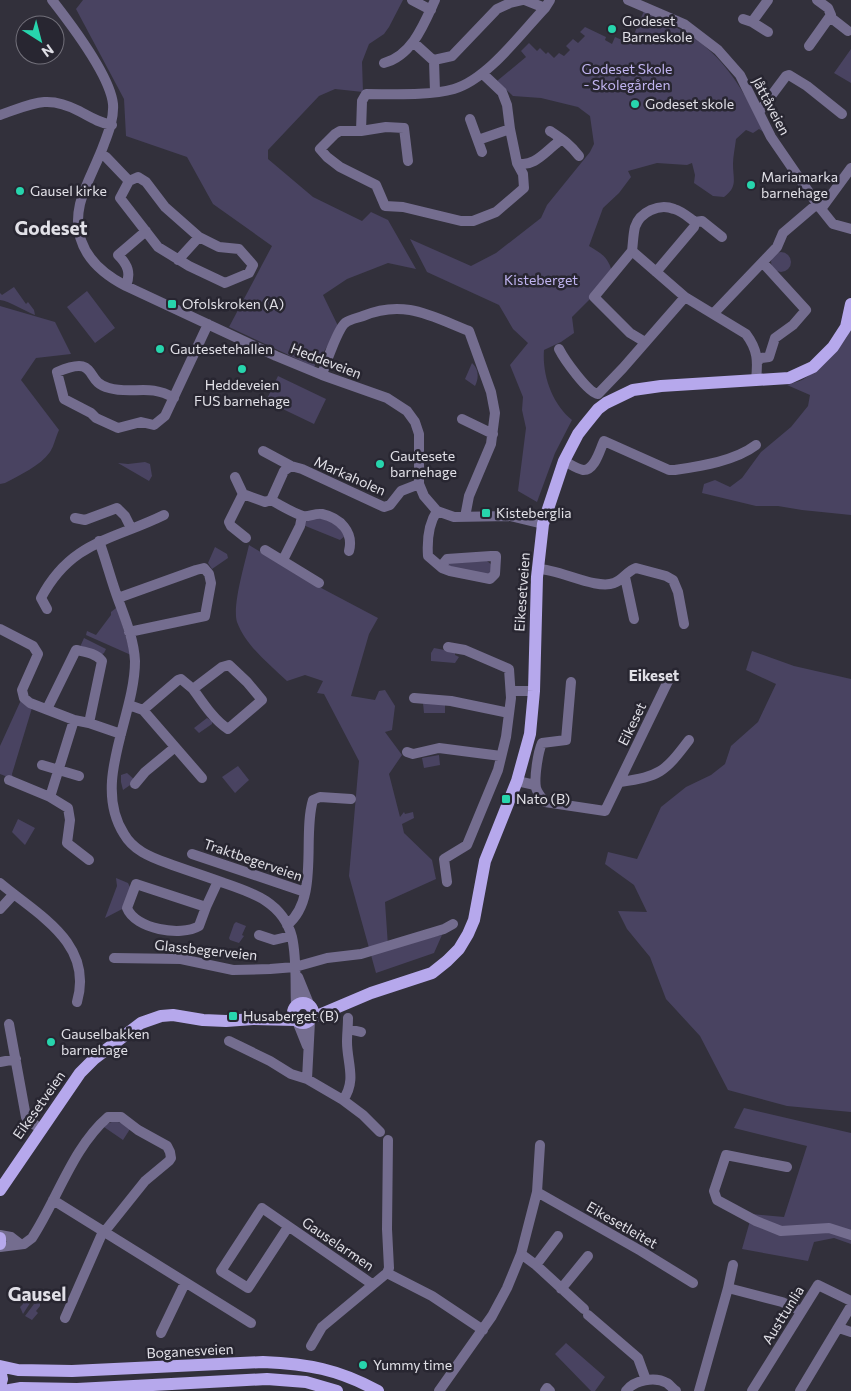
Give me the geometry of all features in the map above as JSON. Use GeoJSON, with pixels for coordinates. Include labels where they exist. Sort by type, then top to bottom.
{"type":"FeatureCollection","features":[{"type":"Feature","properties":{"kind":"main road","name":"Eikesetveien"},"geometry":{"type":"LineString","coordinates":[[0,1190],[80,1073],[88,1064],[141,1023],[166,1015],[221,1021],[301,1015],[346,1003],[432,973],[459,949],[474,920],[485,861],[517,781],[530,734],[534,691],[538,569],[543,524],[564,461],[578,434],[590,418],[606,403],[643,388],[789,378],[813,367],[833,347],[846,327],[851,304]]}},
{"type":"Feature","properties":{"kind":"main road","name":"Eikesetveien"},"geometry":{"type":"LineString","coordinates":[[309,1004],[346,1003]]}},
{"type":"Feature","properties":{"kind":"main road"},"geometry":{"type":"LineString","coordinates":[[301,1015],[313,1009],[309,1004]]}},
{"type":"Feature","properties":{"kind":"main road"},"geometry":{"type":"LineString","coordinates":[[0,1236],[0,1246]]}},
{"type":"Feature","properties":{"kind":"main road","name":"Boganesveien"},"geometry":{"type":"LineString","coordinates":[[0,1368],[50,1372],[263,1362],[297,1364],[333,1371],[378,1391]]}},
{"type":"Feature","properties":{"kind":"main road"},"geometry":{"type":"LineString","coordinates":[[0,1368],[2,1379],[0,1386]]}},
{"type":"Feature","properties":{"kind":"main road"},"geometry":{"type":"LineString","coordinates":[[4,1391],[21,1388],[185,1387],[282,1380],[316,1384],[337,1391]]}},
{"type":"Feature","properties":{"kind":"street","name":"Heddeveien"},"geometry":{"type":"LineString","coordinates":[[52,0],[109,86],[113,106],[112,125],[80,205],[79,234],[85,251],[94,264],[105,275],[126,286],[276,356],[387,398],[407,411],[415,422],[419,434],[419,484]]}},
{"type":"Feature","properties":{"kind":"street"},"geometry":{"type":"LineString","coordinates":[[384,64],[406,50],[418,36],[433,5],[412,0]]}},
{"type":"Feature","properties":{"kind":"street"},"geometry":{"type":"LineString","coordinates":[[434,61],[452,56],[497,9],[510,3],[524,0],[547,4]]}},
{"type":"Feature","properties":{"kind":"street"},"geometry":{"type":"LineString","coordinates":[[768,0],[747,20],[768,32]]}},
{"type":"Feature","properties":{"kind":"street"},"geometry":{"type":"LineString","coordinates":[[808,46],[830,17],[830,11],[817,0]]}},
{"type":"Feature","properties":{"kind":"street","name":"Jåttåveien"},"geometry":{"type":"LineString","coordinates":[[632,1],[695,31],[718,50],[740,75],[776,145],[819,207],[833,224],[851,230]]}},
{"type":"Feature","properties":{"kind":"street"},"geometry":{"type":"LineString","coordinates":[[361,131],[362,100],[366,94],[435,92],[460,87],[483,74],[547,4]]}},
{"type":"Feature","properties":{"kind":"street"},"geometry":{"type":"LineString","coordinates":[[830,17],[848,31]]}},
{"type":"Feature","properties":{"kind":"street"},"geometry":{"type":"LineString","coordinates":[[413,42],[434,61],[435,92]]}},
{"type":"Feature","properties":{"kind":"street"},"geometry":{"type":"LineString","coordinates":[[408,161],[404,128],[386,126],[361,131],[340,132],[320,149],[326,157],[340,167],[376,185],[385,206],[403,207],[472,221],[496,212],[524,188],[522,174],[517,164],[507,105],[497,85],[483,74]]}},
{"type":"Feature","properties":{"kind":"street"},"geometry":{"type":"LineString","coordinates":[[759,112],[787,75],[790,75],[808,83],[842,114]]}},
{"type":"Feature","properties":{"kind":"street"},"geometry":{"type":"LineString","coordinates":[[0,115],[37,102],[49,101],[68,105],[95,120],[112,125]]}},
{"type":"Feature","properties":{"kind":"street"},"geometry":{"type":"LineString","coordinates":[[470,119],[482,152]]}},
{"type":"Feature","properties":{"kind":"street"},"geometry":{"type":"LineString","coordinates":[[478,140],[510,129]]}},
{"type":"Feature","properties":{"kind":"street"},"geometry":{"type":"LineString","coordinates":[[550,131],[567,142],[579,156]]}},
{"type":"Feature","properties":{"kind":"street"},"geometry":{"type":"LineString","coordinates":[[517,164],[524,166],[531,163],[557,143],[559,138]]}},
{"type":"Feature","properties":{"kind":"street"},"geometry":{"type":"LineString","coordinates":[[101,154],[129,181]]}},
{"type":"Feature","properties":{"kind":"street"},"geometry":{"type":"LineString","coordinates":[[713,314],[777,247],[783,233],[806,213],[819,207],[851,168]]}},
{"type":"Feature","properties":{"kind":"street"},"geometry":{"type":"LineString","coordinates":[[138,178],[146,182],[165,207],[199,238],[218,247],[239,249],[253,265],[252,270],[244,276],[225,283],[178,260],[158,247],[146,231],[120,198],[129,181],[138,178]]}},
{"type":"Feature","properties":{"kind":"street"},"geometry":{"type":"LineString","coordinates":[[645,342],[630,332],[594,297],[632,251],[635,227],[642,217],[649,210],[671,208],[695,222],[702,221],[722,237]]}},
{"type":"Feature","properties":{"kind":"street"},"geometry":{"type":"LineString","coordinates":[[656,272],[694,227],[695,222]]}},
{"type":"Feature","properties":{"kind":"street"},"geometry":{"type":"LineString","coordinates":[[126,286],[129,270],[118,255],[146,231]]}},
{"type":"Feature","properties":{"kind":"street"},"geometry":{"type":"LineString","coordinates":[[178,260],[199,238]]}},
{"type":"Feature","properties":{"kind":"street"},"geometry":{"type":"LineString","coordinates":[[632,251],[686,297],[746,334],[752,342],[758,361],[756,380]]}},
{"type":"Feature","properties":{"kind":"street"},"geometry":{"type":"LineString","coordinates":[[758,361],[761,358],[769,357],[775,338],[793,325],[806,310],[763,263]]}},
{"type":"Feature","properties":{"kind":"street"},"geometry":{"type":"LineString","coordinates":[[559,350],[569,366],[595,394],[600,392],[686,297]]}},
{"type":"Feature","properties":{"kind":"street"},"geometry":{"type":"LineString","coordinates":[[322,375],[330,351],[345,323],[375,311],[393,308],[420,312],[469,331],[494,402],[495,412],[494,434],[469,496],[465,517]]}},
{"type":"Feature","properties":{"kind":"street"},"geometry":{"type":"LineString","coordinates":[[174,398],[157,390],[107,388],[86,368],[78,365],[57,372],[64,399],[91,413],[96,418],[118,428],[141,422],[154,425],[165,416],[174,398],[208,324]]}},
{"type":"Feature","properties":{"kind":"street"},"geometry":{"type":"LineString","coordinates":[[462,419],[494,434]]}},
{"type":"Feature","properties":{"kind":"street"},"geometry":{"type":"LineString","coordinates":[[564,461],[584,470],[588,469],[593,465],[604,441],[669,470],[676,470],[718,462],[756,446]]}},
{"type":"Feature","properties":{"kind":"street","name":"Markaholen"},"geometry":{"type":"LineString","coordinates":[[263,451],[291,466],[302,469],[384,507],[390,505],[401,491],[419,484]]}},
{"type":"Feature","properties":{"kind":"street"},"geometry":{"type":"LineString","coordinates":[[271,500],[284,471],[291,466]]}},
{"type":"Feature","properties":{"kind":"street"},"geometry":{"type":"LineString","coordinates":[[235,476],[242,494],[229,522],[231,526],[246,538]]}},
{"type":"Feature","properties":{"kind":"street"},"geometry":{"type":"LineString","coordinates":[[419,484],[424,496],[437,511],[446,516],[510,516],[543,524]]}},
{"type":"Feature","properties":{"kind":"street"},"geometry":{"type":"LineString","coordinates":[[242,494],[265,502],[271,500],[302,516],[323,514],[343,524],[350,539],[349,551]]}},
{"type":"Feature","properties":{"kind":"street"},"geometry":{"type":"LineString","coordinates":[[75,518],[85,520],[117,508],[125,516],[131,528]]}},
{"type":"Feature","properties":{"kind":"street"},"geometry":{"type":"LineString","coordinates":[[437,511],[434,515],[427,542],[428,556],[442,568],[458,574],[490,579],[494,574],[496,556],[447,559],[442,568]]}},
{"type":"Feature","properties":{"kind":"street"},"geometry":{"type":"LineString","coordinates":[[46,609],[41,598],[52,579],[78,553],[99,541],[164,515]]}},
{"type":"Feature","properties":{"kind":"street"},"geometry":{"type":"LineString","coordinates":[[283,560],[300,526],[302,516]]}},
{"type":"Feature","properties":{"kind":"street"},"geometry":{"type":"LineString","coordinates":[[99,541],[129,632],[135,662],[129,705],[112,779],[115,817],[124,836],[140,851],[153,858],[260,896],[279,912],[287,925],[294,951],[301,1015],[309,1050],[307,1079]]}},
{"type":"Feature","properties":{"kind":"street"},"geometry":{"type":"LineString","coordinates":[[265,550],[319,583]]}},
{"type":"Feature","properties":{"kind":"street"},"geometry":{"type":"LineString","coordinates":[[118,598],[196,570],[204,568],[209,574],[211,583],[205,616],[129,632]]}},
{"type":"Feature","properties":{"kind":"street"},"geometry":{"type":"LineString","coordinates":[[538,569],[575,576],[604,585],[616,583],[633,569],[640,568],[666,576],[673,580],[678,592],[684,624]]}},
{"type":"Feature","properties":{"kind":"street"},"geometry":{"type":"LineString","coordinates":[[624,577],[634,619]]}},
{"type":"Feature","properties":{"kind":"street"},"geometry":{"type":"LineString","coordinates":[[0,629],[33,646],[37,650],[38,654],[22,693],[27,701],[74,720],[121,734]]}},
{"type":"Feature","properties":{"kind":"street"},"geometry":{"type":"LineString","coordinates":[[447,882],[444,859],[467,845],[498,770],[506,737],[512,691],[509,669],[465,650],[448,646]]}},
{"type":"Feature","properties":{"kind":"street"},"geometry":{"type":"LineString","coordinates":[[47,709],[76,650],[91,653],[102,661],[89,723]]}},
{"type":"Feature","properties":{"kind":"street"},"geometry":{"type":"LineString","coordinates":[[144,710],[181,679],[193,690],[209,711],[228,729],[262,700],[229,665],[222,666],[193,690]]}},
{"type":"Feature","properties":{"kind":"street","name":"Eikeset"},"geometry":{"type":"LineString","coordinates":[[535,785],[538,794],[545,802],[605,811],[670,678]]}},
{"type":"Feature","properties":{"kind":"street"},"geometry":{"type":"LineString","coordinates":[[517,781],[535,785],[539,749],[542,743],[566,740],[571,682]]}},
{"type":"Feature","properties":{"kind":"street"},"geometry":{"type":"LineString","coordinates":[[512,691],[534,691]]}},
{"type":"Feature","properties":{"kind":"street"},"geometry":{"type":"LineString","coordinates":[[414,698],[452,700],[509,713]]}},
{"type":"Feature","properties":{"kind":"street"},"geometry":{"type":"LineString","coordinates":[[129,705],[144,710],[174,748],[202,778]]}},
{"type":"Feature","properties":{"kind":"street"},"geometry":{"type":"LineString","coordinates":[[50,797],[60,770],[74,720]]}},
{"type":"Feature","properties":{"kind":"street"},"geometry":{"type":"LineString","coordinates":[[620,782],[649,777],[661,772],[689,740]]}},
{"type":"Feature","properties":{"kind":"street"},"geometry":{"type":"LineString","coordinates":[[135,784],[174,748]]}},
{"type":"Feature","properties":{"kind":"street"},"geometry":{"type":"LineString","coordinates":[[407,752],[413,754],[440,748],[501,756]]}},
{"type":"Feature","properties":{"kind":"street"},"geometry":{"type":"LineString","coordinates":[[42,765],[79,776]]}},
{"type":"Feature","properties":{"kind":"street"},"geometry":{"type":"LineString","coordinates":[[9,780],[63,804],[70,812],[66,843],[89,860]]}},
{"type":"Feature","properties":{"kind":"street","name":"Traktbegerveien"},"geometry":{"type":"LineString","coordinates":[[287,925],[300,912],[305,892],[313,800],[320,798],[351,799]]}},
{"type":"Feature","properties":{"kind":"street","name":"Traktbegerveien"},"geometry":{"type":"LineString","coordinates":[[192,854],[305,892]]}},
{"type":"Feature","properties":{"kind":"street","name":"Glassbegerveien"},"geometry":{"type":"LineString","coordinates":[[206,907],[136,884],[127,908],[132,916],[151,927],[178,931],[198,927],[218,880]]}},
{"type":"Feature","properties":{"kind":"street"},"geometry":{"type":"LineString","coordinates":[[0,883],[57,930],[70,945],[78,965],[80,980],[77,1002]]}},
{"type":"Feature","properties":{"kind":"street"},"geometry":{"type":"LineString","coordinates":[[0,909],[13,895]]}},
{"type":"Feature","properties":{"kind":"street","name":"Glassbegerveien"},"geometry":{"type":"LineString","coordinates":[[114,958],[181,959],[242,971],[295,967],[327,958],[361,954],[444,929],[453,924]]}},
{"type":"Feature","properties":{"kind":"street","name":"Glassbegerveien"},"geometry":{"type":"LineString","coordinates":[[259,935],[274,940],[291,936]]}},
{"type":"Feature","properties":{"kind":"street"},"geometry":{"type":"LineString","coordinates":[[295,967],[309,1004]]}},
{"type":"Feature","properties":{"kind":"street"},"geometry":{"type":"LineString","coordinates":[[343,1100],[347,1095],[351,1070],[347,1042],[348,1018]]}},
{"type":"Feature","properties":{"kind":"street"},"geometry":{"type":"LineString","coordinates":[[9,1024],[26,1117],[41,1129]]}},
{"type":"Feature","properties":{"kind":"street"},"geometry":{"type":"LineString","coordinates":[[348,1029],[361,1032]]}},
{"type":"Feature","properties":{"kind":"street"},"geometry":{"type":"LineString","coordinates":[[229,1041],[270,1061],[291,1074],[307,1079],[343,1100],[363,1115],[380,1132]]}},
{"type":"Feature","properties":{"kind":"street"},"geometry":{"type":"LineString","coordinates":[[0,1062],[16,1059]]}},
{"type":"Feature","properties":{"kind":"street"},"geometry":{"type":"LineString","coordinates":[[0,1246],[28,1242],[32,1238],[62,1181],[96,1129],[108,1117],[121,1117],[138,1130],[167,1146],[171,1158],[169,1161],[146,1181],[104,1231],[65,1318]]}},
{"type":"Feature","properties":{"kind":"street"},"geometry":{"type":"LineString","coordinates":[[311,1346],[322,1327],[387,1273],[389,1268],[387,1209],[388,1140]]}},
{"type":"Feature","properties":{"kind":"street"},"geometry":{"type":"LineString","coordinates":[[439,1391],[483,1330],[507,1288],[521,1254],[537,1192],[540,1145]]}},
{"type":"Feature","properties":{"kind":"street"},"geometry":{"type":"LineString","coordinates":[[788,1167],[726,1155],[714,1191],[714,1197],[756,1221],[780,1231],[829,1228],[851,1235]]}},
{"type":"Feature","properties":{"kind":"street","name":"Eikesetleitet"},"geometry":{"type":"LineString","coordinates":[[537,1192],[693,1283]]}},
{"type":"Feature","properties":{"kind":"street"},"geometry":{"type":"LineString","coordinates":[[53,1200],[251,1323]]}},
{"type":"Feature","properties":{"kind":"street","name":"Gauselarmen"},"geometry":{"type":"LineString","coordinates":[[288,1227],[248,1288],[221,1271],[262,1208],[372,1284]]}},
{"type":"Feature","properties":{"kind":"street"},"geometry":{"type":"LineString","coordinates":[[0,1236],[11,1237],[20,1244]]}},
{"type":"Feature","properties":{"kind":"street"},"geometry":{"type":"LineString","coordinates":[[536,1265],[558,1236]]}},
{"type":"Feature","properties":{"kind":"street"},"geometry":{"type":"LineString","coordinates":[[521,1254],[536,1265],[638,1358],[646,1380]]}},
{"type":"Feature","properties":{"kind":"street"},"geometry":{"type":"LineString","coordinates":[[561,1288],[588,1256]]}},
{"type":"Feature","properties":{"kind":"street"},"geometry":{"type":"LineString","coordinates":[[699,1391],[733,1265]]}},
{"type":"Feature","properties":{"kind":"street"},"geometry":{"type":"LineString","coordinates":[[387,1273],[432,1296],[483,1330]]}},
{"type":"Feature","properties":{"kind":"street"},"geometry":{"type":"LineString","coordinates":[[161,1332],[185,1283]]}},
{"type":"Feature","properties":{"kind":"street","name":"Austtunlia"},"geometry":{"type":"LineString","coordinates":[[752,1391],[818,1285],[851,1301]]}},
{"type":"Feature","properties":{"kind":"street"},"geometry":{"type":"LineString","coordinates":[[728,1288],[782,1302],[801,1311]]}},
{"type":"Feature","properties":{"kind":"street"},"geometry":{"type":"LineString","coordinates":[[800,1391],[850,1311]]}},
{"type":"Feature","properties":{"kind":"street"},"geometry":{"type":"LineString","coordinates":[[839,1328],[851,1332]]}},
{"type":"Feature","properties":{"kind":"street"},"geometry":{"type":"LineString","coordinates":[[626,1391],[632,1385],[646,1380],[666,1383],[676,1391]]}},
{"type":"Feature","properties":{"kind":"street"},"geometry":{"type":"LineString","coordinates":[[544,1391],[547,1388],[550,1391]]}},
{"type":"Feature","properties":{"kind":"green space"},"geometry":{"type":"Polygon","coordinates":[[[83,0],[403,0],[384,34],[369,44],[362,62],[363,92],[335,89],[319,96],[268,150],[268,159],[313,197],[362,221],[371,212],[388,220],[416,269],[388,263],[347,279],[323,295],[339,328],[314,367],[229,327],[272,246],[213,204],[187,157],[126,136],[124,99],[76,9],[83,0]]]}},
{"type":"Feature","properties":{"kind":"green space"},"geometry":{"type":"Polygon","coordinates":[[[644,11],[688,34],[701,43],[722,63],[738,84],[765,133],[759,129],[753,133],[746,130],[736,139],[733,161],[734,182],[724,197],[713,196],[694,183],[695,175],[692,163],[687,165],[657,163],[628,171],[631,177],[619,193],[603,208],[589,246],[605,258],[610,265],[613,276],[572,317],[574,333],[544,350],[545,369],[550,388],[559,406],[572,420],[555,453],[537,502],[518,491],[526,428],[522,410],[523,397],[510,365],[528,343],[513,329],[499,305],[427,272],[410,239],[471,266],[496,253],[541,218],[547,205],[590,152],[594,144],[590,116],[578,107],[541,98],[513,96],[497,81],[526,57],[521,51],[529,43],[537,51],[540,48],[554,58],[559,53],[564,56],[570,50],[566,46],[573,39],[578,43],[585,36],[580,32],[585,27],[606,37],[605,40],[612,44],[615,37],[622,40],[625,33],[632,39],[644,11]]]}},
{"type":"Feature","properties":{"kind":"green space"},"geometry":{"type":"Polygon","coordinates":[[[851,49],[851,83],[834,73],[851,49]]]}},
{"type":"Feature","properties":{"kind":"green space"},"geometry":{"type":"Polygon","coordinates":[[[781,252],[788,255],[791,262],[788,269],[781,272],[774,269],[771,262],[774,255],[781,252]]]}},
{"type":"Feature","properties":{"kind":"green space"},"geometry":{"type":"Polygon","coordinates":[[[14,287],[26,304],[28,302],[34,310],[35,315],[0,300],[0,293],[2,295],[14,287]]]}},
{"type":"Feature","properties":{"kind":"green space"},"geometry":{"type":"Polygon","coordinates":[[[87,291],[115,328],[95,343],[67,307],[87,291]]]}},
{"type":"Feature","properties":{"kind":"green space"},"geometry":{"type":"Polygon","coordinates":[[[0,306],[55,322],[71,354],[36,358],[21,380],[59,430],[51,450],[41,462],[0,484],[0,306]]]}},
{"type":"Feature","properties":{"kind":"green space"},"geometry":{"type":"Polygon","coordinates":[[[851,328],[851,515],[778,506],[756,506],[702,493],[704,484],[715,480],[730,487],[742,478],[761,452],[791,427],[808,406],[810,395],[787,385],[802,380],[823,364],[837,350],[851,328]]]}},
{"type":"Feature","properties":{"kind":"green space"},"geometry":{"type":"Polygon","coordinates":[[[472,363],[478,374],[475,386],[465,379],[472,363]]]}},
{"type":"Feature","properties":{"kind":"green space"},"geometry":{"type":"Polygon","coordinates":[[[278,376],[326,399],[314,424],[266,401],[278,376]]]}},
{"type":"Feature","properties":{"kind":"green space"},"geometry":{"type":"Polygon","coordinates":[[[145,462],[150,464],[152,476],[149,481],[118,463],[128,464],[145,462]]]}},
{"type":"Feature","properties":{"kind":"green space"},"geometry":{"type":"Polygon","coordinates":[[[320,517],[336,524],[345,536],[340,540],[303,525],[308,519],[320,517]]]}},
{"type":"Feature","properties":{"kind":"green space"},"geometry":{"type":"Polygon","coordinates":[[[249,545],[308,581],[378,618],[369,634],[351,696],[375,700],[379,691],[385,690],[395,706],[392,730],[385,732],[402,755],[389,774],[400,817],[404,812],[405,814],[413,812],[414,818],[402,824],[404,833],[432,860],[436,879],[385,902],[388,946],[442,935],[434,953],[376,973],[349,876],[359,761],[324,694],[317,693],[323,681],[305,675],[287,681],[259,654],[241,631],[237,622],[236,606],[249,545]]]}},
{"type":"Feature","properties":{"kind":"green space"},"geometry":{"type":"Polygon","coordinates":[[[215,547],[227,554],[228,558],[212,569],[208,563],[215,547]]]}},
{"type":"Feature","properties":{"kind":"green space"},"geometry":{"type":"Polygon","coordinates":[[[487,561],[492,565],[489,576],[448,568],[448,563],[487,561]]]}},
{"type":"Feature","properties":{"kind":"green space"},"geometry":{"type":"Polygon","coordinates":[[[116,608],[131,655],[86,635],[87,631],[96,635],[111,615],[111,612],[116,608]]]}},
{"type":"Feature","properties":{"kind":"green space"},"geometry":{"type":"Polygon","coordinates":[[[84,638],[106,649],[104,653],[101,655],[80,647],[84,638]]]}},
{"type":"Feature","properties":{"kind":"green space"},"geometry":{"type":"Polygon","coordinates":[[[434,648],[455,652],[455,655],[459,657],[455,663],[431,661],[431,653],[434,648]]]}},
{"type":"Feature","properties":{"kind":"green space"},"geometry":{"type":"Polygon","coordinates":[[[752,651],[794,666],[851,679],[851,1112],[787,1106],[728,1090],[700,1036],[666,999],[650,957],[627,929],[618,911],[647,912],[634,885],[605,864],[608,852],[637,859],[661,807],[686,787],[711,775],[725,764],[731,746],[758,722],[776,684],[746,670],[752,651]]]}},
{"type":"Feature","properties":{"kind":"green space"},"geometry":{"type":"Polygon","coordinates":[[[21,700],[32,708],[12,774],[13,779],[0,774],[0,746],[21,700]]]}},
{"type":"Feature","properties":{"kind":"green space"},"geometry":{"type":"Polygon","coordinates":[[[423,703],[445,704],[445,713],[424,713],[423,703]]]}},
{"type":"Feature","properties":{"kind":"green space"},"geometry":{"type":"Polygon","coordinates":[[[207,718],[212,721],[212,724],[199,733],[194,728],[207,718]]]}},
{"type":"Feature","properties":{"kind":"green space"},"geometry":{"type":"Polygon","coordinates":[[[439,755],[440,765],[424,768],[422,758],[439,755]]]}},
{"type":"Feature","properties":{"kind":"green space"},"geometry":{"type":"Polygon","coordinates":[[[238,766],[249,780],[235,793],[222,777],[238,766]]]}},
{"type":"Feature","properties":{"kind":"green space"},"geometry":{"type":"Polygon","coordinates":[[[127,773],[136,781],[123,790],[121,775],[127,773]]]}},
{"type":"Feature","properties":{"kind":"green space"},"geometry":{"type":"Polygon","coordinates":[[[18,819],[35,828],[25,845],[12,832],[18,819]]]}},
{"type":"Feature","properties":{"kind":"green space"},"geometry":{"type":"Polygon","coordinates":[[[116,878],[128,883],[131,889],[126,907],[105,918],[117,886],[116,878]]]}},
{"type":"Feature","properties":{"kind":"green space"},"geometry":{"type":"Polygon","coordinates":[[[236,922],[246,926],[242,935],[244,936],[239,943],[229,938],[236,922]]]}},
{"type":"Feature","properties":{"kind":"green space"},"geometry":{"type":"Polygon","coordinates":[[[744,1108],[851,1133],[851,1244],[834,1238],[814,1242],[808,1261],[742,1249],[752,1214],[784,1217],[807,1146],[734,1128],[744,1108]]]}},
{"type":"Feature","properties":{"kind":"green space"},"geometry":{"type":"Polygon","coordinates":[[[114,1121],[122,1123],[130,1129],[123,1140],[104,1127],[114,1121]]]}},
{"type":"Feature","properties":{"kind":"green space"},"geometry":{"type":"Polygon","coordinates":[[[26,1294],[32,1300],[23,1314],[20,1307],[26,1294]]]}},
{"type":"Feature","properties":{"kind":"green space"},"geometry":{"type":"Polygon","coordinates":[[[40,1303],[36,1311],[38,1313],[32,1320],[25,1316],[34,1304],[40,1303]]]}},
{"type":"Feature","properties":{"kind":"green space"},"geometry":{"type":"Polygon","coordinates":[[[566,1343],[605,1377],[595,1391],[591,1391],[555,1354],[566,1343]]]}},
{"type":"Feature","properties":{"kind":"place","name":"Godeset Barneskole"},"geometry":{"type":"Point","coordinates":[612,29]}},
{"type":"Feature","properties":{"kind":"place","name":"Godeset skole"},"geometry":{"type":"Point","coordinates":[635,104]}},
{"type":"Feature","properties":{"kind":"place","name":"Mariamarka barnehage"},"geometry":{"type":"Point","coordinates":[751,185]}},
{"type":"Feature","properties":{"kind":"place","name":"Gausel kirke"},"geometry":{"type":"Point","coordinates":[20,191]}},
{"type":"Feature","properties":{"kind":"place","name":"Ofolskroken (A)"},"geometry":{"type":"Point","coordinates":[172,304]}},
{"type":"Feature","properties":{"kind":"place","name":"Gautesetehallen"},"geometry":{"type":"Point","coordinates":[160,349]}},
{"type":"Feature","properties":{"kind":"place","name":"Heddeveien FUS barnehage"},"geometry":{"type":"Point","coordinates":[242,369]}},
{"type":"Feature","properties":{"kind":"place","name":"Gautesete barnehage"},"geometry":{"type":"Point","coordinates":[380,464]}},
{"type":"Feature","properties":{"kind":"place","name":"Kisteberglia"},"geometry":{"type":"Point","coordinates":[486,513]}},
{"type":"Feature","properties":{"kind":"place","name":"Nato (B)"},"geometry":{"type":"Point","coordinates":[506,799]}},
{"type":"Feature","properties":{"kind":"place","name":"Husaberget (B)"},"geometry":{"type":"Point","coordinates":[233,1016]}},
{"type":"Feature","properties":{"kind":"place","name":"Gauselbakken barnehage"},"geometry":{"type":"Point","coordinates":[51,1042]}},
{"type":"Feature","properties":{"kind":"place","name":"Yummy time"},"geometry":{"type":"Point","coordinates":[363,1365]}},
{"type":"Feature","properties":{"kind":"district","name":"Godeset"},"geometry":{"type":"Point","coordinates":[51,228]}},
{"type":"Feature","properties":{"kind":"district","name":"Eikeset"},"geometry":{"type":"Point","coordinates":[654,676]}},
{"type":"Feature","properties":{"kind":"district","name":"Gausel"},"geometry":{"type":"Point","coordinates":[37,1294]}},
{"type":"Feature","properties":{"kind":"park label","name":"Godeset Skole - Skolegården"},"geometry":{"type":"Point","coordinates":[627,78]}},
{"type":"Feature","properties":{"kind":"park label","name":"Kisteberget"},"geometry":{"type":"Point","coordinates":[541,280]}}]}
